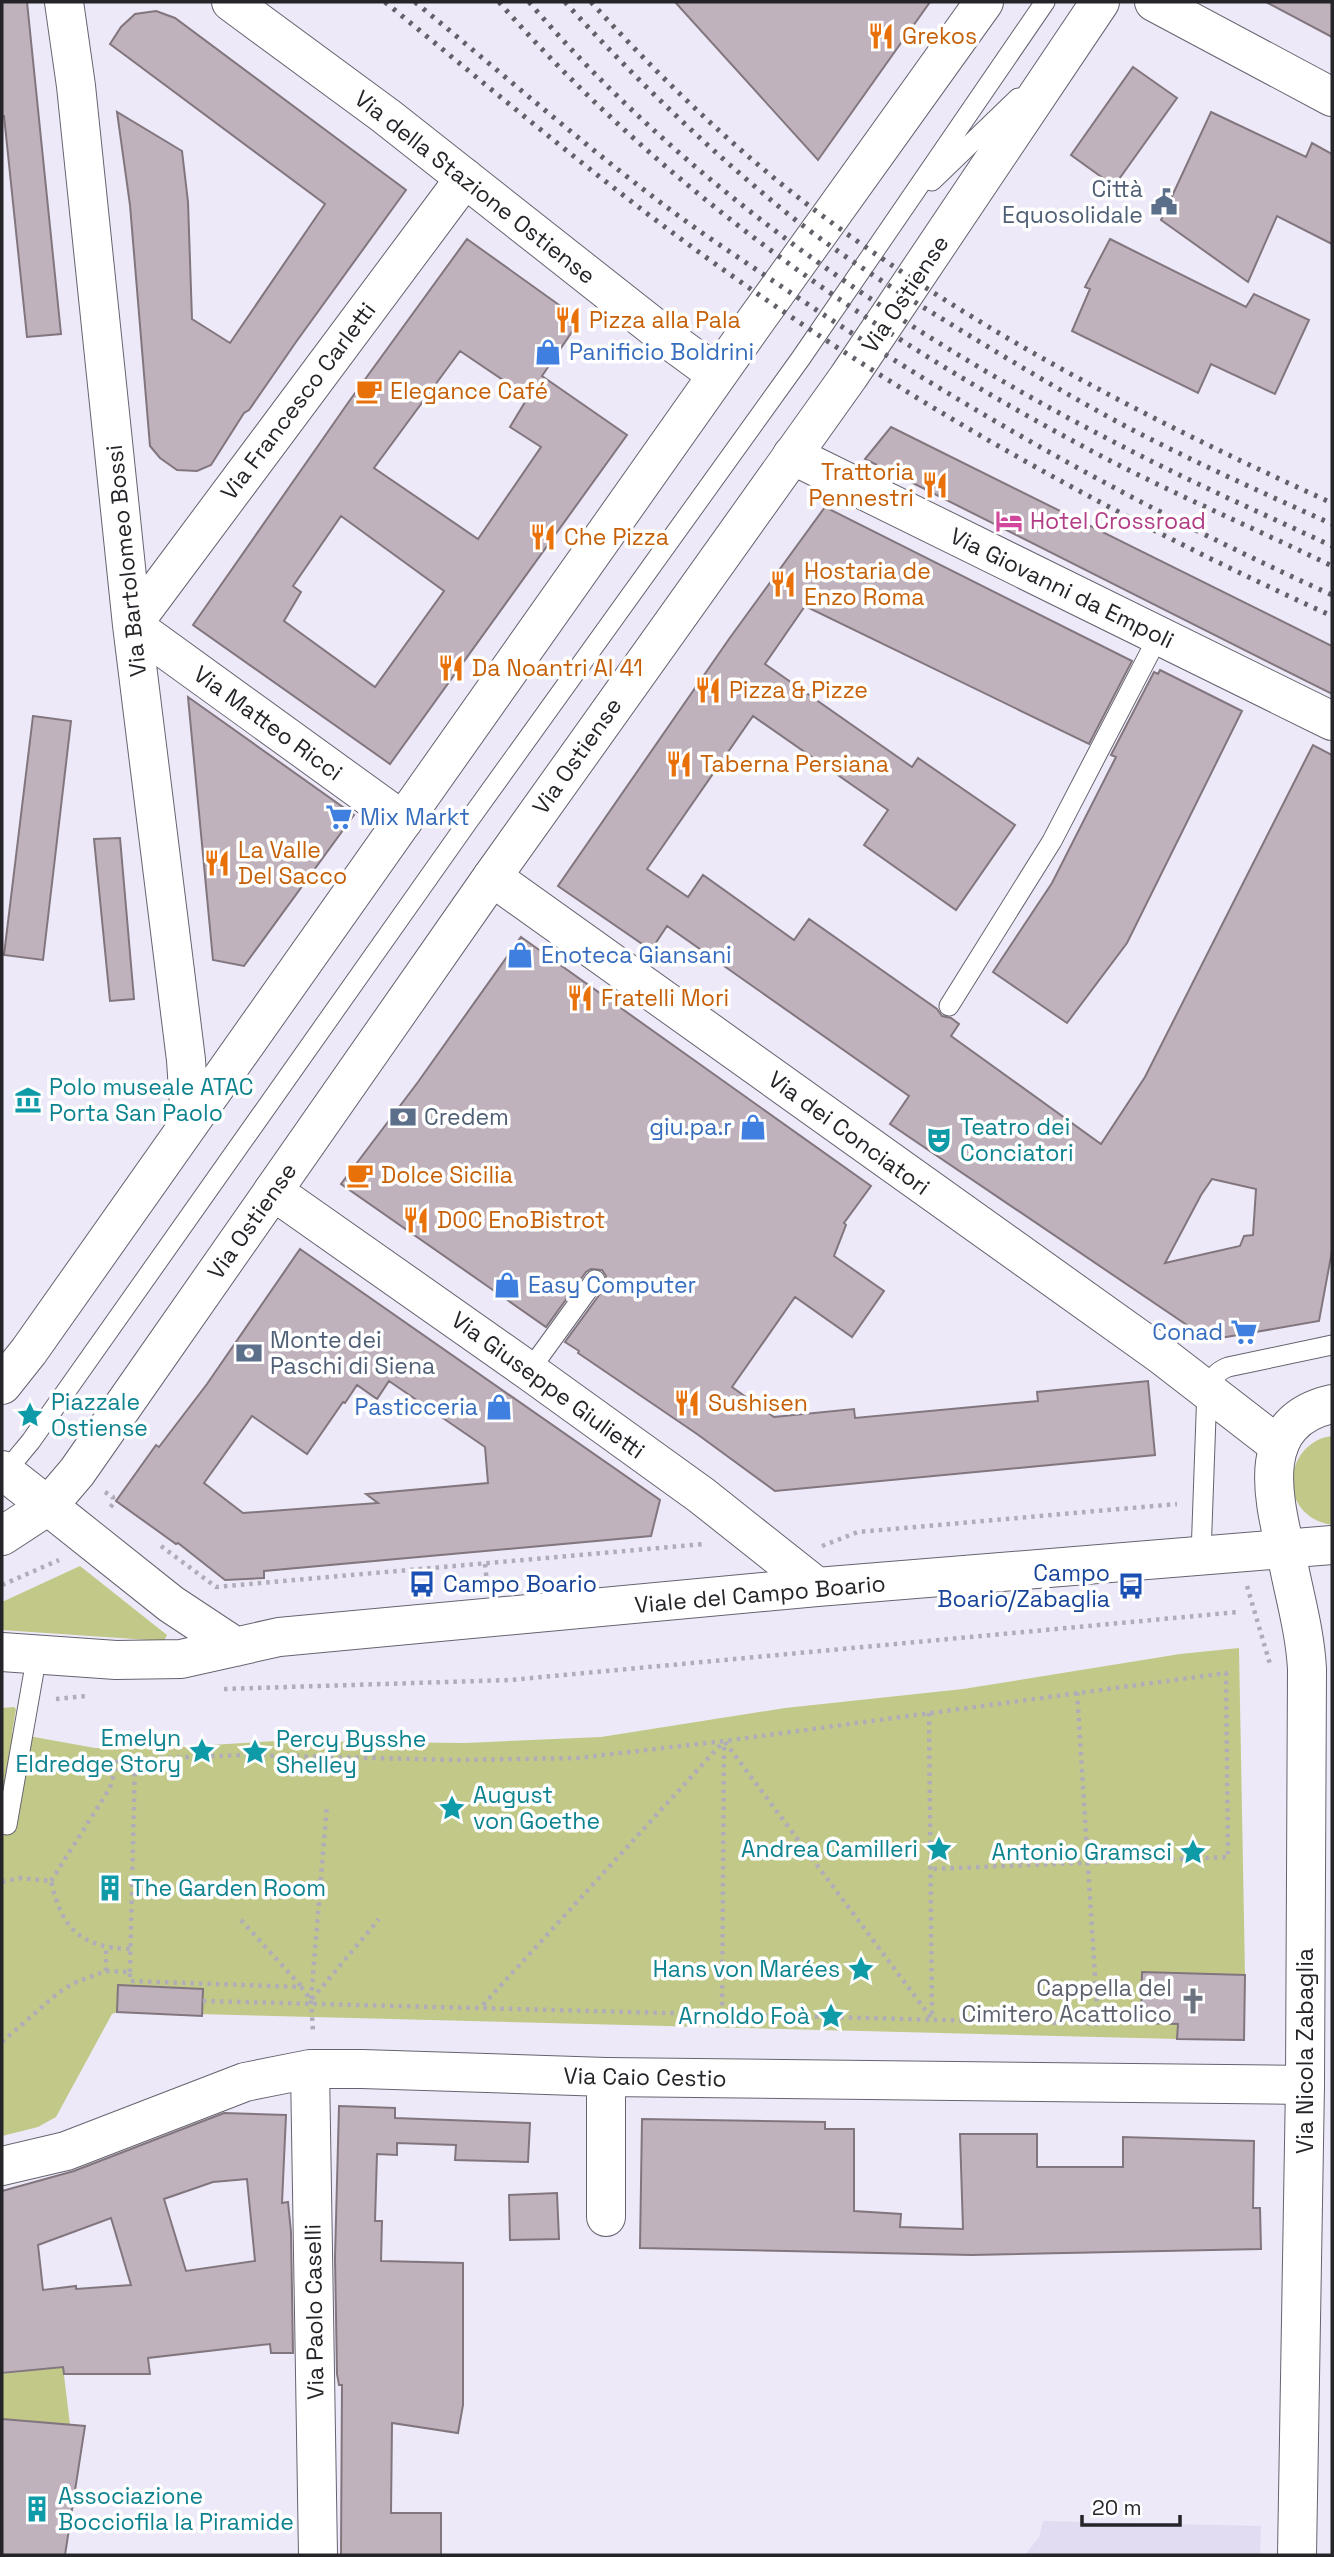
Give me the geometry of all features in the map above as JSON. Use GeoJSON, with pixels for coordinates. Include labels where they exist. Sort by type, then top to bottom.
{"type":"FeatureCollection","features":[{"type":"Feature","properties":{"kind":"street","name":"Via Bartolomeo Bossi"},"geometry":{"type":"LineString","coordinates":[[64,2],[76,86],[132,625],[186,1060],[190,1121]]}},
{"type":"Feature","properties":{"kind":"street","name":"Via della Stazione Ostiense"},"geometry":{"type":"LineString","coordinates":[[231,2],[465,178],[717,375]]}},
{"type":"Feature","properties":{"kind":"street"},"geometry":{"type":"LineString","coordinates":[[2,1385],[15,1349],[190,1121],[984,2]]}},
{"type":"Feature","properties":{"kind":"street","name":"Via Ostiense"},"geometry":{"type":"LineString","coordinates":[[48,1506],[77,1472],[492,877],[849,376],[1100,2]]}},
{"type":"Feature","properties":{"kind":"street"},"geometry":{"type":"LineString","coordinates":[[1154,2],[1332,97]]}},
{"type":"Feature","properties":{"kind":"street","name":"Via Francesco Carletti"},"geometry":{"type":"LineString","coordinates":[[132,625],[465,178]]}},
{"type":"Feature","properties":{"kind":"street","name":"Via Giovanni da Empoli"},"geometry":{"type":"LineString","coordinates":[[792,455],[1332,721]]}},
{"type":"Feature","properties":{"kind":"street","name":"Via Matteo Ricci"},"geometry":{"type":"LineString","coordinates":[[132,625],[403,821]]}},
{"type":"Feature","properties":{"kind":"street","name":"Via dei Conciatori"},"geometry":{"type":"LineString","coordinates":[[492,877],[1207,1389],[1279,1446]]}},
{"type":"Feature","properties":{"kind":"street","name":"Via Giuseppe Giulietti"},"geometry":{"type":"LineString","coordinates":[[273,1191],[701,1495],[817,1587]]}},
{"type":"Feature","properties":{"kind":"street"},"geometry":{"type":"LineString","coordinates":[[1279,1446],[1294,1423],[1312,1411],[1332,1404]]}},
{"type":"Feature","properties":{"kind":"street","name":"Via Nicola Zabaglia"},"geometry":{"type":"LineString","coordinates":[[1279,1446],[1274,1459],[1273,1490],[1304,1636],[1307,1669],[1305,2085],[1297,2555]]}},
{"type":"Feature","properties":{"kind":"street"},"geometry":{"type":"LineString","coordinates":[[3,1473],[171,1604],[236,1647]]}},
{"type":"Feature","properties":{"kind":"street"},"geometry":{"type":"LineString","coordinates":[[2,1536],[48,1506]]}},
{"type":"Feature","properties":{"kind":"street","name":"Viale del Campo Boario"},"geometry":{"type":"LineString","coordinates":[[20,1653],[156,1660],[197,1657],[279,1637],[817,1587],[1332,1545]]}},
{"type":"Feature","properties":{"kind":"street","name":"Via Caio Cestio"},"geometry":{"type":"LineString","coordinates":[[2,2166],[66,2151],[245,2082],[311,2051],[362,2068],[606,2077],[1305,2085]]}},
{"type":"Feature","properties":{"kind":"street","name":"Via Paolo Caselli"},"geometry":{"type":"LineString","coordinates":[[311,2051],[318,2555]]}},
{"type":"Feature","properties":{"kind":"street"},"geometry":{"type":"LineString","coordinates":[[606,2077],[606,2217]]}},
{"type":"Feature","properties":{"kind":"lane","name":"Via Ostiense"},"geometry":{"type":"LineString","coordinates":[[3,1473],[31,1441],[467,823],[801,358],[1045,2]]}},
{"type":"Feature","properties":{"kind":"lane"},"geometry":{"type":"LineString","coordinates":[[908,204],[1070,47]]}},
{"type":"Feature","properties":{"kind":"lane"},"geometry":{"type":"LineString","coordinates":[[949,1006],[1052,841],[1159,635]]}},
{"type":"Feature","properties":{"kind":"lane"},"geometry":{"type":"LineString","coordinates":[[529,1371],[595,1280]]}},
{"type":"Feature","properties":{"kind":"lane"},"geometry":{"type":"LineString","coordinates":[[1201,1555],[1207,1389],[1214,1375],[1228,1367],[1332,1345]]}},
{"type":"Feature","properties":{"kind":"lane"},"geometry":{"type":"LineString","coordinates":[[7,1825],[29,1700],[20,1653]]}},
{"type":"Feature","properties":{"kind":"path"},"geometry":{"type":"LineString","coordinates":[[106,1492],[113,1497],[113,1504],[109,1509],[120,1516]]}},
{"type":"Feature","properties":{"kind":"path"},"geometry":{"type":"LineString","coordinates":[[817,1549],[858,1532],[1182,1504]]}},
{"type":"Feature","properties":{"kind":"path"},"geometry":{"type":"LineString","coordinates":[[152,1540],[216,1587],[708,1544]]}},
{"type":"Feature","properties":{"kind":"path"},"geometry":{"type":"LineString","coordinates":[[2,1585],[67,1556]]}},
{"type":"Feature","properties":{"kind":"path"},"geometry":{"type":"LineString","coordinates":[[214,1689],[510,1680],[1238,1612]]}},
{"type":"Feature","properties":{"kind":"path"},"geometry":{"type":"LineString","coordinates":[[130,1949],[106,1948],[89,1943],[68,1925],[59,1910],[51,1881],[110,1788],[118,1759],[244,1755],[458,1760],[578,1758],[724,1741],[1226,1673],[1228,1857],[931,1869]]}},
{"type":"Feature","properties":{"kind":"path"},"geometry":{"type":"LineString","coordinates":[[203,2001],[1098,2024],[1077,1692]]}},
{"type":"Feature","properties":{"kind":"path"},"geometry":{"type":"LineString","coordinates":[[29,1700],[95,1696]]}},
{"type":"Feature","properties":{"kind":"path"},"geometry":{"type":"LineString","coordinates":[[929,1713],[932,2020]]}},
{"type":"Feature","properties":{"kind":"path"},"geometry":{"type":"LineString","coordinates":[[483,2005],[724,1741]]}},
{"type":"Feature","properties":{"kind":"path"},"geometry":{"type":"LineString","coordinates":[[722,2014],[724,1741]]}},
{"type":"Feature","properties":{"kind":"path"},"geometry":{"type":"LineString","coordinates":[[724,1741],[932,2020]]}},
{"type":"Feature","properties":{"kind":"path"},"geometry":{"type":"LineString","coordinates":[[135,1759],[130,1981],[302,1987]]}},
{"type":"Feature","properties":{"kind":"path"},"geometry":{"type":"LineString","coordinates":[[311,2051],[311,2002],[327,1804]]}},
{"type":"Feature","properties":{"kind":"path"},"geometry":{"type":"LineString","coordinates":[[2,1882],[20,1878],[51,1881]]}},
{"type":"Feature","properties":{"kind":"path"},"geometry":{"type":"LineString","coordinates":[[311,2002],[379,1919]]}},
{"type":"Feature","properties":{"kind":"path"},"geometry":{"type":"LineString","coordinates":[[241,1920],[302,1987],[311,2002]]}},
{"type":"Feature","properties":{"kind":"path"},"geometry":{"type":"LineString","coordinates":[[106,1948],[106,1971]]}},
{"type":"Feature","properties":{"kind":"path"},"geometry":{"type":"LineString","coordinates":[[2,2042],[58,1993],[74,1983],[106,1971],[130,1972]]}},
{"type":"Feature","properties":{"kind":"shaded area"},"geometry":{"type":"Polygon","coordinates":[[[1043,2521],[1261,2526],[1260,2555],[1025,2555],[1039,2537],[1043,2521]]]}},
{"type":"Feature","properties":{"kind":"green space"},"geometry":{"type":"Polygon","coordinates":[[[1332,1436],[1332,1525],[1316,1520],[1298,1504],[1292,1479],[1300,1456],[1308,1446],[1319,1439],[1332,1436]]]}},
{"type":"Feature","properties":{"kind":"green space"},"geometry":{"type":"Polygon","coordinates":[[[80,1566],[167,1635],[164,1641],[2,1630],[2,1602],[80,1566]]]}},
{"type":"Feature","properties":{"kind":"green space"},"geometry":{"type":"Polygon","coordinates":[[[1239,1648],[1245,1975],[1177,2039],[117,2012],[112,2014],[56,2117],[38,2127],[2,2136],[2,1708],[16,1709],[12,1733],[95,1748],[162,1748],[276,1741],[465,1743],[601,1737],[785,1708],[963,1689],[1180,1654],[1239,1648]]]}},
{"type":"Feature","properties":{"kind":"green space"},"geometry":{"type":"Polygon","coordinates":[[[63,2367],[70,2425],[2,2419],[2,2374],[63,2367]]]}},
{"type":"Feature","properties":{"kind":"building"},"geometry":{"type":"Polygon","coordinates":[[[2,2],[27,2],[61,334],[27,337],[2,116],[2,2]]]}},
{"type":"Feature","properties":{"kind":"building"},"geometry":{"type":"Polygon","coordinates":[[[675,2],[930,2],[818,160],[675,2]]]}},
{"type":"Feature","properties":{"kind":"building"},"geometry":{"type":"Polygon","coordinates":[[[1266,2],[1332,2],[1332,37],[1266,2]]]}},
{"type":"Feature","properties":{"kind":"building"},"geometry":{"type":"Polygon","coordinates":[[[156,11],[175,18],[406,190],[249,410],[244,413],[211,465],[197,471],[177,470],[160,458],[150,446],[130,205],[117,112],[182,151],[188,202],[192,319],[230,343],[325,204],[110,44],[121,27],[135,14],[156,11]]]}},
{"type":"Feature","properties":{"kind":"building"},"geometry":{"type":"Polygon","coordinates":[[[1133,67],[1177,98],[1114,186],[1071,155],[1133,67]]]}},
{"type":"Feature","properties":{"kind":"building"},"geometry":{"type":"Polygon","coordinates":[[[1211,112],[1306,157],[1312,143],[1332,154],[1332,244],[1277,216],[1248,282],[1161,220],[1211,112]]]}},
{"type":"Feature","properties":{"kind":"building"},"geometry":{"type":"Polygon","coordinates":[[[467,239],[580,320],[542,376],[627,435],[390,764],[193,625],[350,400],[467,239]],[[460,351],[374,468],[478,539],[541,447],[510,427],[528,397],[460,351]],[[341,516],[293,586],[301,592],[284,621],[375,687],[444,591],[341,516]]]}},
{"type":"Feature","properties":{"kind":"building"},"geometry":{"type":"Polygon","coordinates":[[[1110,239],[1246,307],[1254,294],[1309,320],[1275,394],[1211,364],[1198,393],[1072,331],[1090,289],[1085,287],[1110,239]]]}},
{"type":"Feature","properties":{"kind":"building"},"geometry":{"type":"Polygon","coordinates":[[[891,427],[1332,646],[1332,694],[865,459],[891,427]]]}},
{"type":"Feature","properties":{"kind":"building"},"geometry":{"type":"Polygon","coordinates":[[[825,507],[1132,661],[1089,744],[805,606],[765,664],[912,767],[918,758],[1015,825],[956,910],[864,845],[888,810],[753,716],[647,869],[688,897],[703,875],[794,940],[809,919],[937,1009],[942,1016],[959,1024],[951,1036],[1101,1144],[1145,1077],[1313,745],[1332,755],[1332,1251],[1319,1321],[1209,1340],[890,1124],[909,1096],[667,926],[651,950],[558,886],[729,639],[825,507]],[[1212,1179],[1165,1263],[1240,1246],[1244,1236],[1253,1235],[1256,1189],[1212,1179]]]}},
{"type":"Feature","properties":{"kind":"building"},"geometry":{"type":"Polygon","coordinates":[[[1160,670],[1242,711],[1127,943],[1067,1023],[993,972],[1052,883],[1116,757],[1111,755],[1154,672],[1158,674],[1160,670]]]}},
{"type":"Feature","properties":{"kind":"building"},"geometry":{"type":"Polygon","coordinates":[[[188,697],[354,815],[244,966],[213,960],[188,697]]]}},
{"type":"Feature","properties":{"kind":"building"},"geometry":{"type":"Polygon","coordinates":[[[33,716],[71,721],[43,960],[4,955],[33,716]]]}},
{"type":"Feature","properties":{"kind":"building"},"geometry":{"type":"Polygon","coordinates":[[[120,838],[134,999],[110,1001],[94,839],[120,838]]]}},
{"type":"Feature","properties":{"kind":"building"},"geometry":{"type":"Polygon","coordinates":[[[521,937],[871,1186],[844,1223],[846,1225],[834,1256],[884,1291],[852,1337],[795,1297],[732,1387],[774,1417],[854,1409],[855,1418],[1038,1401],[1037,1392],[1148,1381],[1155,1455],[775,1491],[565,1342],[605,1287],[606,1276],[602,1270],[591,1269],[586,1272],[546,1327],[341,1184],[418,1082],[521,937]]]}},
{"type":"Feature","properties":{"kind":"building"},"geometry":{"type":"Polygon","coordinates":[[[300,1249],[660,1500],[651,1536],[264,1571],[264,1578],[225,1580],[178,1543],[116,1501],[156,1445],[159,1447],[207,1384],[300,1249]],[[389,1381],[377,1399],[357,1385],[307,1454],[252,1416],[204,1483],[243,1513],[378,1503],[366,1494],[488,1483],[485,1447],[389,1381]]]}},
{"type":"Feature","properties":{"kind":"building","name":"Cappella del Cimitero Acattolico"},"geometry":{"type":"Polygon","coordinates":[[[1142,1972],[1245,1975],[1244,2040],[1177,2039],[1178,2024],[1141,2023],[1142,1972]]]}},
{"type":"Feature","properties":{"kind":"building"},"geometry":{"type":"Polygon","coordinates":[[[118,1985],[203,1989],[202,2016],[117,2012],[118,1985]]]}},
{"type":"Feature","properties":{"kind":"building"},"geometry":{"type":"Polygon","coordinates":[[[339,2106],[395,2108],[395,2118],[530,2123],[528,2162],[455,2160],[456,2145],[397,2143],[397,2155],[377,2154],[375,2221],[382,2221],[381,2261],[463,2263],[463,2405],[458,2433],[392,2423],[391,2513],[441,2513],[441,2555],[341,2555],[342,2385],[339,2385],[337,2374],[335,2258],[339,2106]]]}},
{"type":"Feature","properties":{"kind":"building"},"geometry":{"type":"Polygon","coordinates":[[[224,2113],[286,2115],[282,2203],[288,2202],[291,2232],[293,2353],[271,2353],[270,2344],[148,2358],[150,2374],[64,2374],[63,2367],[2,2373],[2,2191],[74,2171],[224,2113]],[[247,2179],[213,2182],[164,2199],[186,2271],[255,2261],[247,2179]],[[111,2218],[38,2245],[43,2290],[76,2286],[76,2289],[131,2285],[111,2218]]]}},
{"type":"Feature","properties":{"kind":"building"},"geometry":{"type":"Polygon","coordinates":[[[642,2119],[825,2122],[825,2129],[854,2129],[854,2211],[901,2214],[900,2227],[963,2229],[960,2134],[1037,2134],[1037,2167],[1123,2167],[1123,2137],[1254,2141],[1253,2208],[1260,2208],[1261,2249],[972,2255],[640,2248],[642,2119]]]}},
{"type":"Feature","properties":{"kind":"building"},"geometry":{"type":"Polygon","coordinates":[[[557,2193],[559,2239],[510,2240],[509,2195],[557,2193]]]}},
{"type":"Feature","properties":{"kind":"building","name":"Associazione Bocciofila la Piramide"},"geometry":{"type":"Polygon","coordinates":[[[2,2419],[85,2426],[65,2555],[2,2555],[2,2419]]]}},
{"type":"Feature","properties":{"kind":"railway"},"geometry":{"type":"LineString","coordinates":[[385,2],[647,214],[738,280],[880,375],[953,420],[1102,503],[1332,616]]}},
{"type":"Feature","properties":{"kind":"railway"},"geometry":{"type":"LineString","coordinates":[[415,2],[579,139],[646,191],[794,295],[924,378],[1057,456],[1193,528],[1332,595]]}},
{"type":"Feature","properties":{"kind":"railway"},"geometry":{"type":"LineString","coordinates":[[499,2],[564,72],[632,137],[704,199],[857,312],[938,363],[1103,457],[1332,566]]}},
{"type":"Feature","properties":{"kind":"railway"},"geometry":{"type":"LineString","coordinates":[[529,2],[590,69],[656,132],[726,192],[800,249],[876,302],[954,352],[1112,441],[1332,546]]}},
{"type":"Feature","properties":{"kind":"railway"},"geometry":{"type":"LineString","coordinates":[[565,2],[616,57],[697,136],[804,227],[848,258],[962,331],[1106,416],[1203,465],[1332,524]]}},
{"type":"Feature","properties":{"kind":"railway"},"geometry":{"type":"LineString","coordinates":[[591,2],[645,60],[732,142],[792,193],[884,260],[945,300],[1070,374],[1200,441],[1332,503]]}},
{"type":"Feature","properties":{"kind":"place","name":"Grekos"},"geometry":{"type":"Point","coordinates":[881,36]}},
{"type":"Feature","properties":{"kind":"place","name":"Città Equosolidale"},"geometry":{"type":"Point","coordinates":[1164,202]}},
{"type":"Feature","properties":{"kind":"place","name":"Pizza alla Pala"},"geometry":{"type":"Point","coordinates":[568,320]}},
{"type":"Feature","properties":{"kind":"place","name":"Panificio Boldrini"},"geometry":{"type":"Point","coordinates":[548,352]}},
{"type":"Feature","properties":{"kind":"place","name":"Elegance Café"},"geometry":{"type":"Point","coordinates":[369,391]}},
{"type":"Feature","properties":{"kind":"place","name":"Trattoria Pennestri"},"geometry":{"type":"Point","coordinates":[935,485]}},
{"type":"Feature","properties":{"kind":"place","name":"Hotel Crossroad"},"geometry":{"type":"Point","coordinates":[1009,521]}},
{"type":"Feature","properties":{"kind":"place","name":"Che Pizza"},"geometry":{"type":"Point","coordinates":[543,537]}},
{"type":"Feature","properties":{"kind":"place","name":"Hostaria de Enzo Roma"},"geometry":{"type":"Point","coordinates":[783,584]}},
{"type":"Feature","properties":{"kind":"place","name":"Da Noantri Al 41"},"geometry":{"type":"Point","coordinates":[451,668]}},
{"type":"Feature","properties":{"kind":"place","name":"Pizza & Pizze"},"geometry":{"type":"Point","coordinates":[708,690]}},
{"type":"Feature","properties":{"kind":"place","name":"Taberna Persiana"},"geometry":{"type":"Point","coordinates":[679,764]}},
{"type":"Feature","properties":{"kind":"place","name":"Mix Markt"},"geometry":{"type":"Point","coordinates":[339,817]}},
{"type":"Feature","properties":{"kind":"place","name":"La Valle Del Sacco"},"geometry":{"type":"Point","coordinates":[217,863]}},
{"type":"Feature","properties":{"kind":"place","name":"Enoteca Giansani"},"geometry":{"type":"Point","coordinates":[520,955]}},
{"type":"Feature","properties":{"kind":"place","name":"Fratelli Mori"},"geometry":{"type":"Point","coordinates":[580,998]}},
{"type":"Feature","properties":{"kind":"place","name":"Polo museale ATAC Porta San Paolo"},"geometry":{"type":"Point","coordinates":[28,1100]}},
{"type":"Feature","properties":{"kind":"place","name":"Credem"},"geometry":{"type":"Point","coordinates":[403,1117]}},
{"type":"Feature","properties":{"kind":"place","name":"giu.pa.r"},"geometry":{"type":"Point","coordinates":[753,1127]}},
{"type":"Feature","properties":{"kind":"place","name":"Teatro dei Conciatori"},"geometry":{"type":"Point","coordinates":[939,1140]}},
{"type":"Feature","properties":{"kind":"place","name":"Dolce Sicilia"},"geometry":{"type":"Point","coordinates":[360,1175]}},
{"type":"Feature","properties":{"kind":"place","name":"DOC EnoBistrot"},"geometry":{"type":"Point","coordinates":[416,1220]}},
{"type":"Feature","properties":{"kind":"place","name":"Easy Computer"},"geometry":{"type":"Point","coordinates":[507,1285]}},
{"type":"Feature","properties":{"kind":"place","name":"Conad"},"geometry":{"type":"Point","coordinates":[1244,1332]}},
{"type":"Feature","properties":{"kind":"place","name":"Monte dei Paschi di Siena"},"geometry":{"type":"Point","coordinates":[249,1353]}},
{"type":"Feature","properties":{"kind":"place","name":"Sushisen"},"geometry":{"type":"Point","coordinates":[687,1403]}},
{"type":"Feature","properties":{"kind":"place","name":"Pasticceria"},"geometry":{"type":"Point","coordinates":[499,1407]}},
{"type":"Feature","properties":{"kind":"place","name":"Piazzale Ostiense"},"geometry":{"type":"Point","coordinates":[30,1415]}},
{"type":"Feature","properties":{"kind":"place","name":"Campo Boario"},"geometry":{"type":"Point","coordinates":[422,1584]}},
{"type":"Feature","properties":{"kind":"place","name":"Campo Boario/Zabaglia"},"geometry":{"type":"Point","coordinates":[1131,1586]}},
{"type":"Feature","properties":{"kind":"place","name":"Emelyn Eldredge Story"},"geometry":{"type":"Point","coordinates":[202,1751]}},
{"type":"Feature","properties":{"kind":"place","name":"Percy Bysshe Shelley"},"geometry":{"type":"Point","coordinates":[255,1752]}},
{"type":"Feature","properties":{"kind":"place","name":"August von Goethe"},"geometry":{"type":"Point","coordinates":[452,1808]}},
{"type":"Feature","properties":{"kind":"place","name":"Andrea Camilleri"},"geometry":{"type":"Point","coordinates":[939,1849]}},
{"type":"Feature","properties":{"kind":"place","name":"Antonio Gramsci"},"geometry":{"type":"Point","coordinates":[1193,1852]}},
{"type":"Feature","properties":{"kind":"place","name":"The Garden Room"},"geometry":{"type":"Point","coordinates":[110,1888]}},
{"type":"Feature","properties":{"kind":"place","name":"Hans von Marées"},"geometry":{"type":"Point","coordinates":[861,1969]}},
{"type":"Feature","properties":{"kind":"place","name":"Cappella del Cimitero Acattolico"},"geometry":{"type":"Point","coordinates":[1193,2001]}},
{"type":"Feature","properties":{"kind":"place","name":"Arnoldo Foà"},"geometry":{"type":"Point","coordinates":[831,2016]}},
{"type":"Feature","properties":{"kind":"place","name":"Associazione Bocciofila la Piramide"},"geometry":{"type":"Point","coordinates":[37,2509]}}]}
